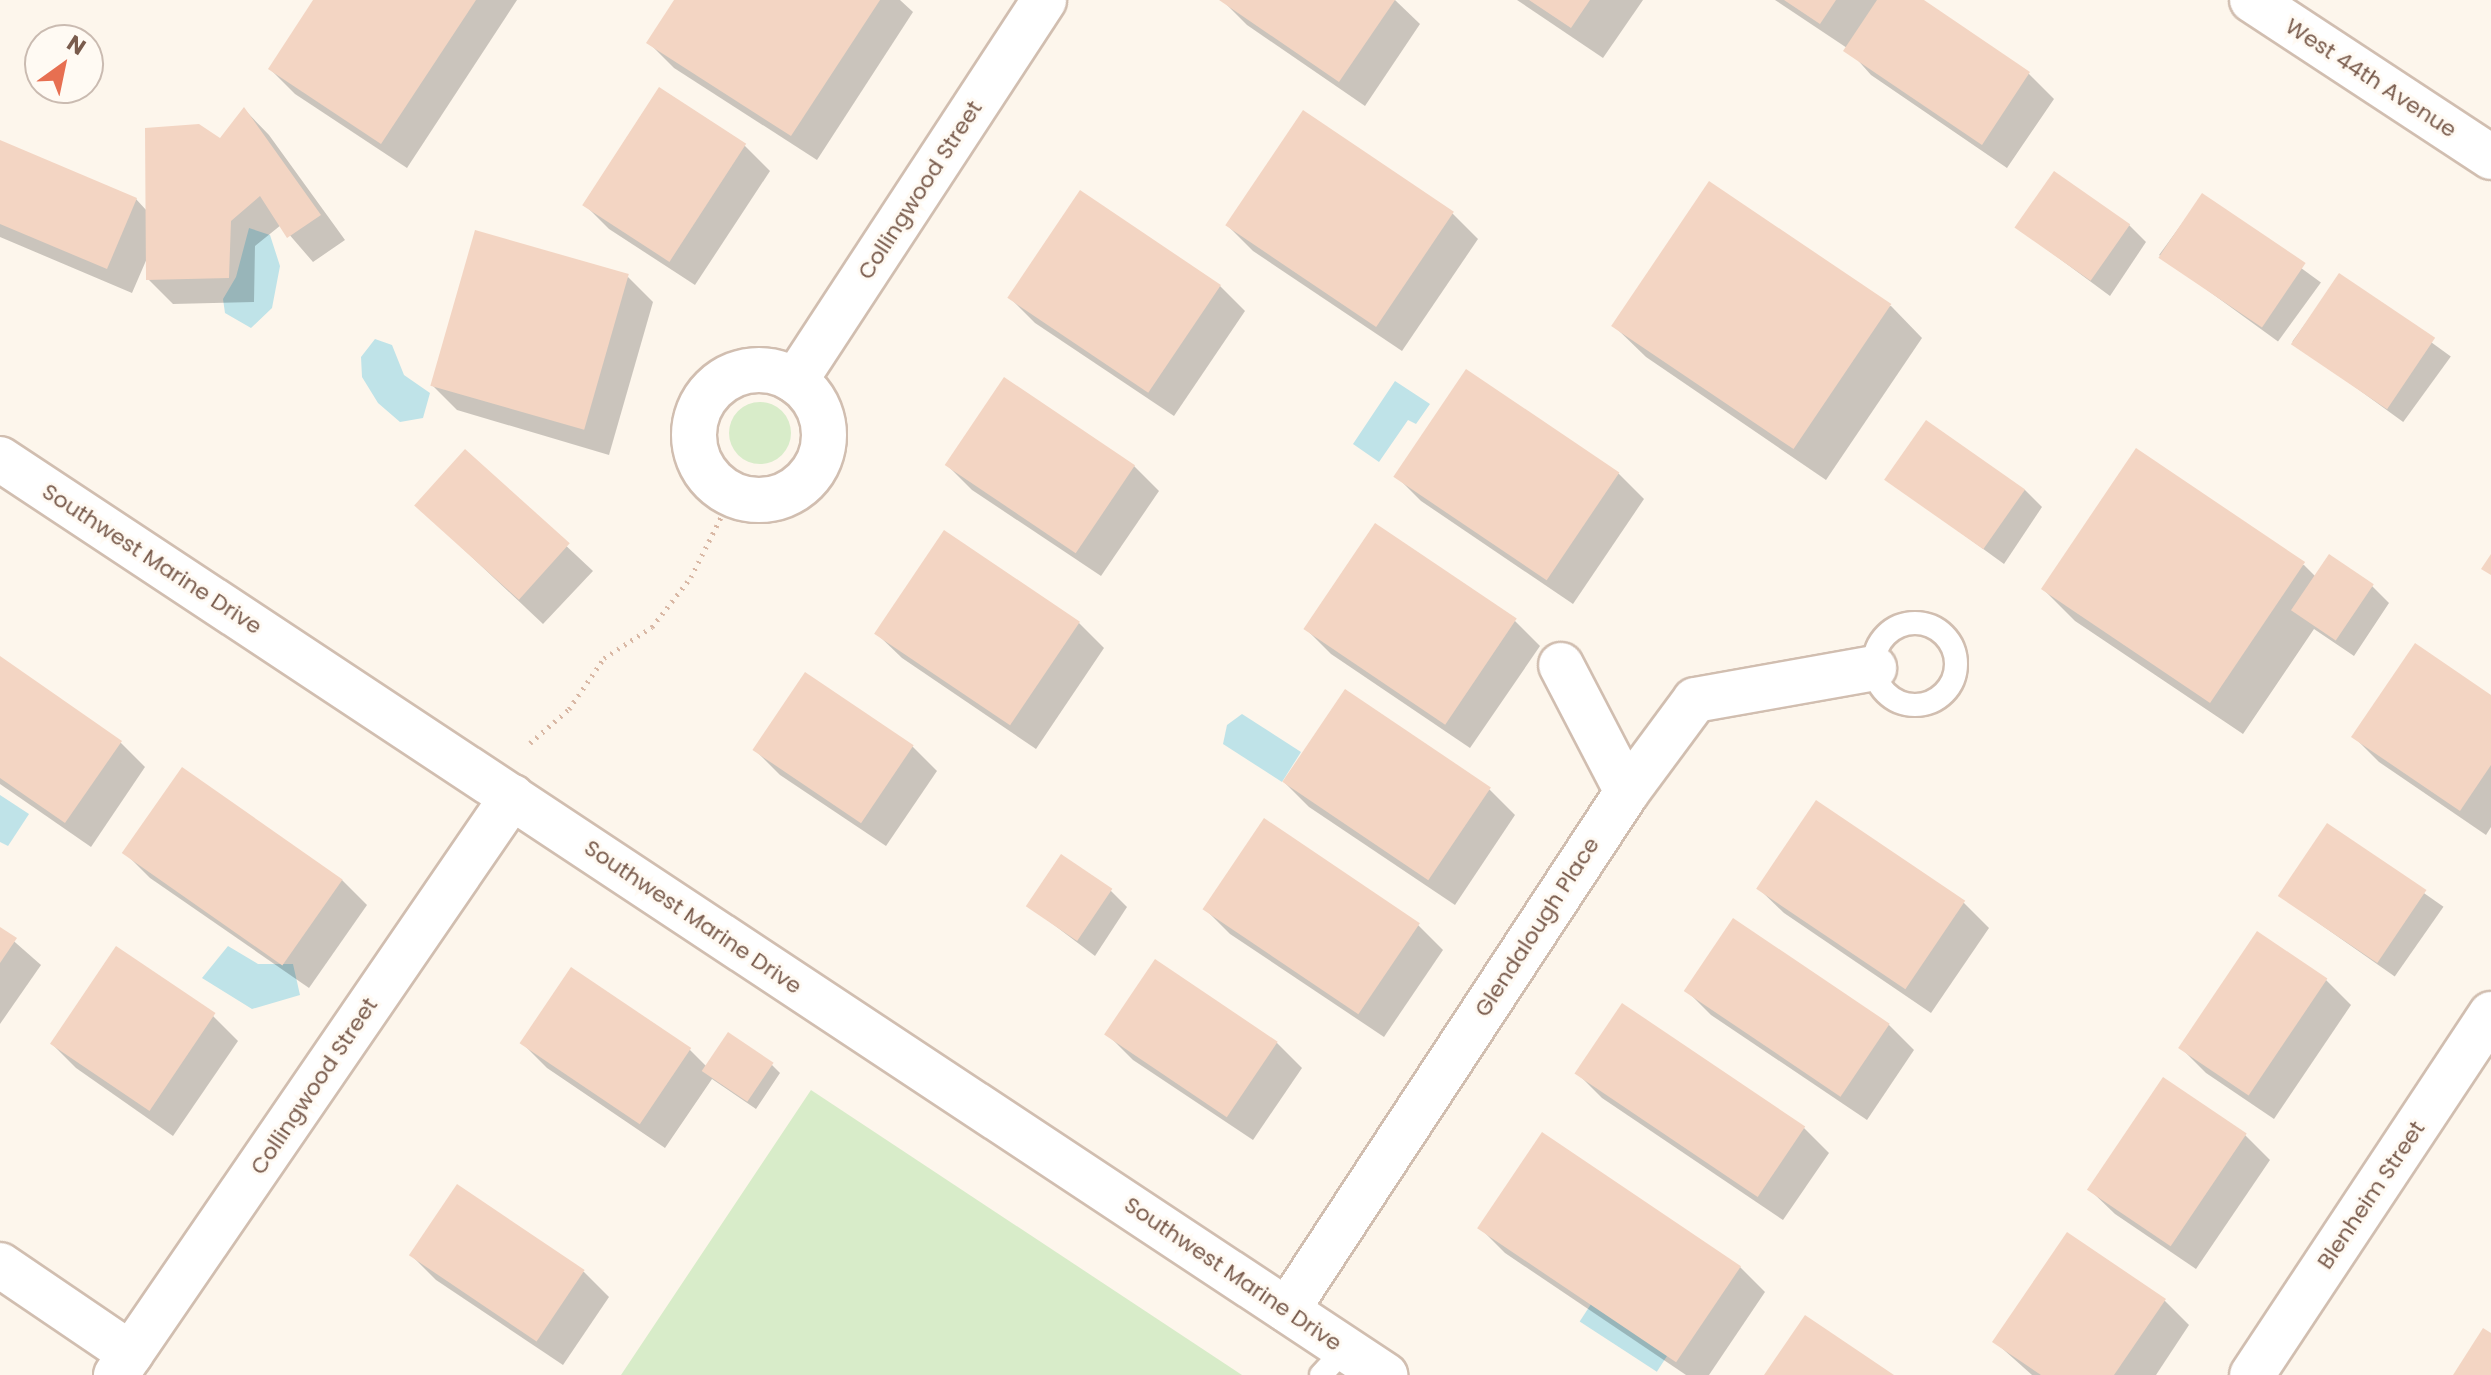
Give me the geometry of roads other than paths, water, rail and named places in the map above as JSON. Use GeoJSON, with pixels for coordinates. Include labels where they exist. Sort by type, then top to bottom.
{"type":"FeatureCollection","features":[{"type":"Feature","properties":{"kind":"street","name":"Collingwood Street"},"geometry":{"type":"LineString","coordinates":[[795,381],[1044,0]]}},
{"type":"Feature","properties":{"kind":"street","name":"West 44th Avenue"},"geometry":{"type":"LineString","coordinates":[[2252,0],[2491,157]]}},
{"type":"Feature","properties":{"kind":"street"},"geometry":{"type":"LineString","coordinates":[[773,371],[795,381],[821,415],[821,457],[810,476],[784,495],[752,500],[732,495],[712,481],[699,461],[693,438],[697,414],[709,393],[738,374],[773,371]]}},
{"type":"Feature","properties":{"kind":"street","name":"Southwest Marine Drive"},"geometry":{"type":"LineString","coordinates":[[0,459],[1287,1310],[1333,1366],[1385,1375]]}},
{"type":"Feature","properties":{"kind":"street"},"geometry":{"type":"LineString","coordinates":[[1561,665],[1627,792]]}},
{"type":"Feature","properties":{"kind":"street","name":"Glendalough Place"},"geometry":{"type":"LineString","coordinates":[[1287,1310],[1627,792],[1695,700],[1874,668]]}},
{"type":"Feature","properties":{"kind":"street","name":"Collingwood Street"},"geometry":{"type":"LineString","coordinates":[[124,1364],[512,797]]}},
{"type":"Feature","properties":{"kind":"street","name":"Blenheim Street"},"geometry":{"type":"LineString","coordinates":[[2252,1375],[2491,1014]]}},
{"type":"Feature","properties":{"kind":"street"},"geometry":{"type":"LineString","coordinates":[[0,1265],[124,1364]]}},
{"type":"Feature","properties":{"kind":"water"},"geometry":{"type":"Polygon","coordinates":[[[249,228],[270,235],[280,266],[272,308],[251,328],[225,313],[223,299],[236,277],[249,228]]]}},
{"type":"Feature","properties":{"kind":"water"},"geometry":{"type":"Polygon","coordinates":[[[375,339],[392,345],[404,375],[430,393],[423,418],[400,422],[378,403],[362,377],[361,357],[375,339]]]}},
{"type":"Feature","properties":{"kind":"water"},"geometry":{"type":"Polygon","coordinates":[[[1395,381],[1430,404],[1416,424],[1408,420],[1379,462],[1353,444],[1395,381]]]}},
{"type":"Feature","properties":{"kind":"water"},"geometry":{"type":"Polygon","coordinates":[[[1242,714],[1301,752],[1282,782],[1223,744],[1227,725],[1242,714]]]}},
{"type":"Feature","properties":{"kind":"water"},"geometry":{"type":"Polygon","coordinates":[[[0,795],[29,814],[8,846],[0,842],[0,795]]]}},
{"type":"Feature","properties":{"kind":"water"},"geometry":{"type":"Polygon","coordinates":[[[228,946],[258,964],[293,964],[300,995],[252,1009],[202,978],[228,946]]]}},
{"type":"Feature","properties":{"kind":"water"},"geometry":{"type":"Polygon","coordinates":[[[1608,1278],[1685,1328],[1657,1372],[1580,1322],[1608,1278]]]}}]}
